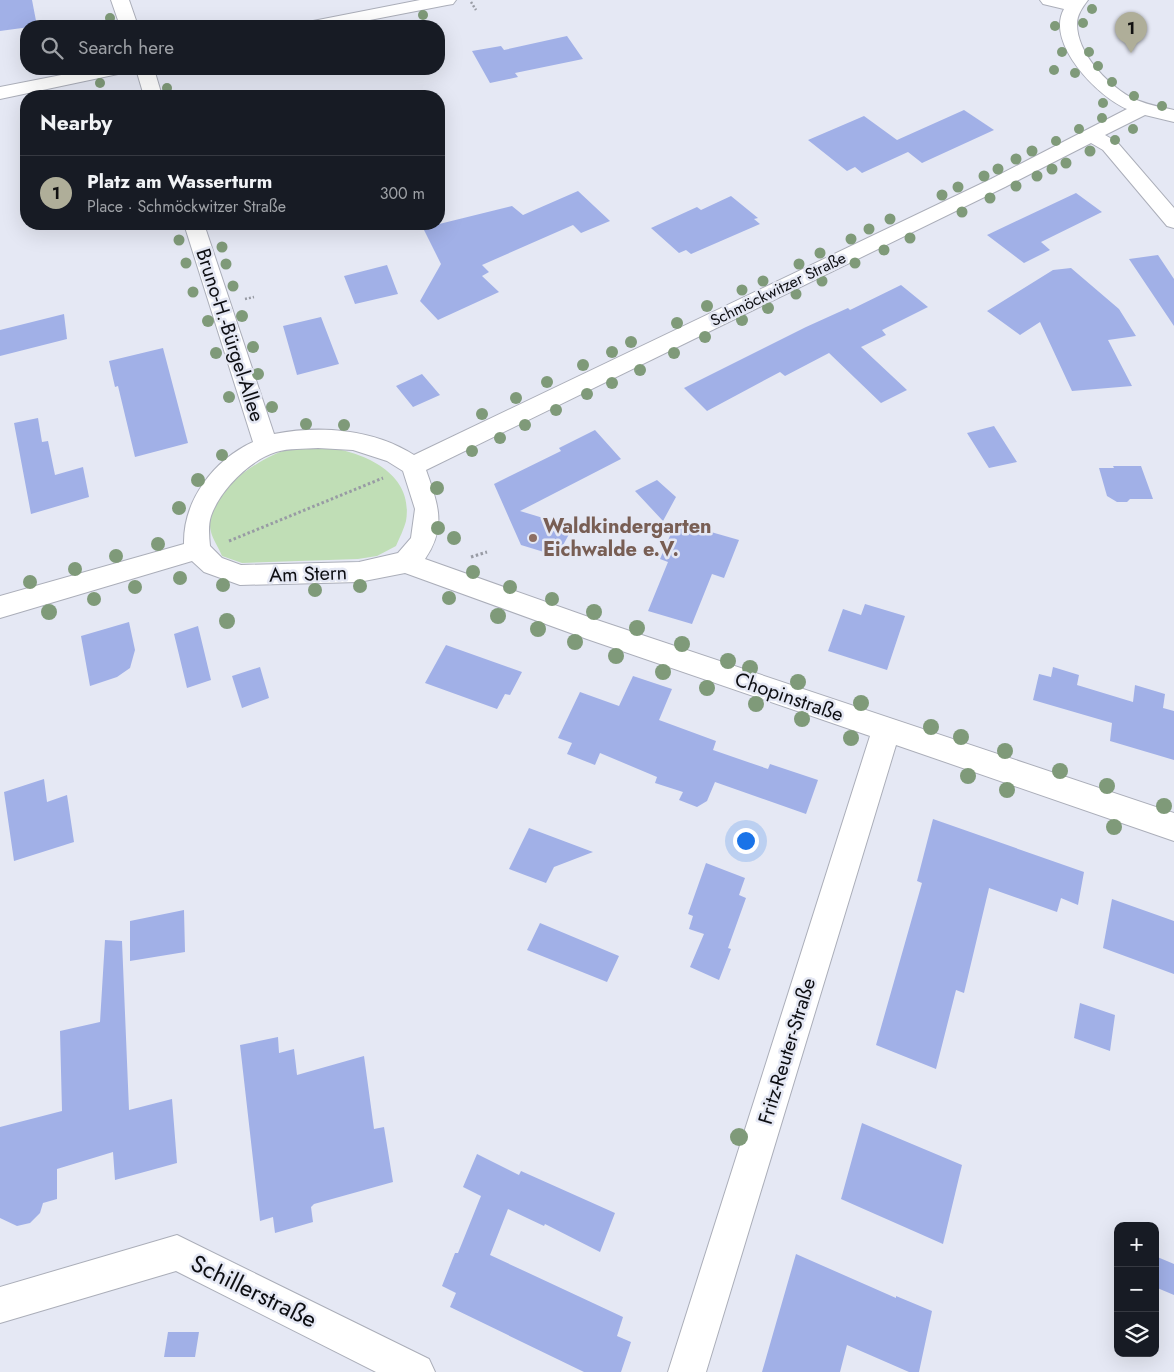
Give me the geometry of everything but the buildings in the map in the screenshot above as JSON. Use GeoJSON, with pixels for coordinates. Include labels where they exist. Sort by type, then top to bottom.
{"type":"FeatureCollection","features":[{"type":"Feature","properties":{"kind":"street"},"geometry":{"type":"LineString","coordinates":[[120,0],[128,20]]}},
{"type":"Feature","properties":{"kind":"street"},"geometry":{"type":"LineString","coordinates":[[344,20],[446,0]]}},
{"type":"Feature","properties":{"kind":"street"},"geometry":{"type":"LineString","coordinates":[[1048,0],[1076,3],[1069,16],[1069,36],[1086,68],[1117,97],[1142,109],[1174,116]]}},
{"type":"Feature","properties":{"kind":"street"},"geometry":{"type":"LineString","coordinates":[[0,93],[88,75]]}},
{"type":"Feature","properties":{"kind":"street"},"geometry":{"type":"LineString","coordinates":[[147,75],[152,90]]}},
{"type":"Feature","properties":{"kind":"street","name":"Schmöckwitzer Straße"},"geometry":{"type":"LineString","coordinates":[[413,466],[1092,136],[1142,109]]}},
{"type":"Feature","properties":{"kind":"street"},"geometry":{"type":"LineString","coordinates":[[1092,136],[1110,146],[1174,221]]}},
{"type":"Feature","properties":{"kind":"street","name":"Bruno-H.-Bürgel-Allee"},"geometry":{"type":"LineString","coordinates":[[196,230],[266,446]]}},
{"type":"Feature","properties":{"kind":"street"},"geometry":{"type":"LineString","coordinates":[[0,607],[197,550],[199,515],[214,488],[248,456],[266,446],[283,441],[318,439],[354,441],[396,455],[413,466],[427,509],[424,539],[417,551],[406,562]]}},
{"type":"Feature","properties":{"kind":"street","name":"Am Stern"},"geometry":{"type":"LineString","coordinates":[[197,550],[213,565],[240,575],[359,572],[406,562]]}},
{"type":"Feature","properties":{"kind":"street","name":"Chopinstraße"},"geometry":{"type":"LineString","coordinates":[[406,562],[444,578],[1174,827]]}},
{"type":"Feature","properties":{"kind":"street","name":"Fritz-Reuter-Straße"},"geometry":{"type":"LineString","coordinates":[[687,1372],[886,730]]}},
{"type":"Feature","properties":{"kind":"street","name":"Schillerstraße"},"geometry":{"type":"LineString","coordinates":[[0,1304],[178,1253],[416,1372]]}},
{"type":"Feature","properties":{"kind":"path"},"geometry":{"type":"LineString","coordinates":[[197,550],[220,544],[413,466]]}},
{"type":"Feature","properties":{"kind":"green space"},"geometry":{"type":"Polygon","coordinates":[[[327,447],[356,454],[371,460],[395,478],[402,490],[406,504],[406,521],[396,546],[377,556],[358,559],[242,563],[222,556],[211,532],[210,518],[215,505],[235,480],[263,460],[277,453],[294,448],[327,447]]]}},
{"type":"Feature","properties":{"kind":"place","name":"Platz am Wasserturm"},"geometry":{"type":"Point","coordinates":[1131,53]}},
{"type":"Feature","properties":{"kind":"place","name":"Waldkindergarten Eichwalde e.V."},"geometry":{"type":"Point","coordinates":[533,538]}}]}
